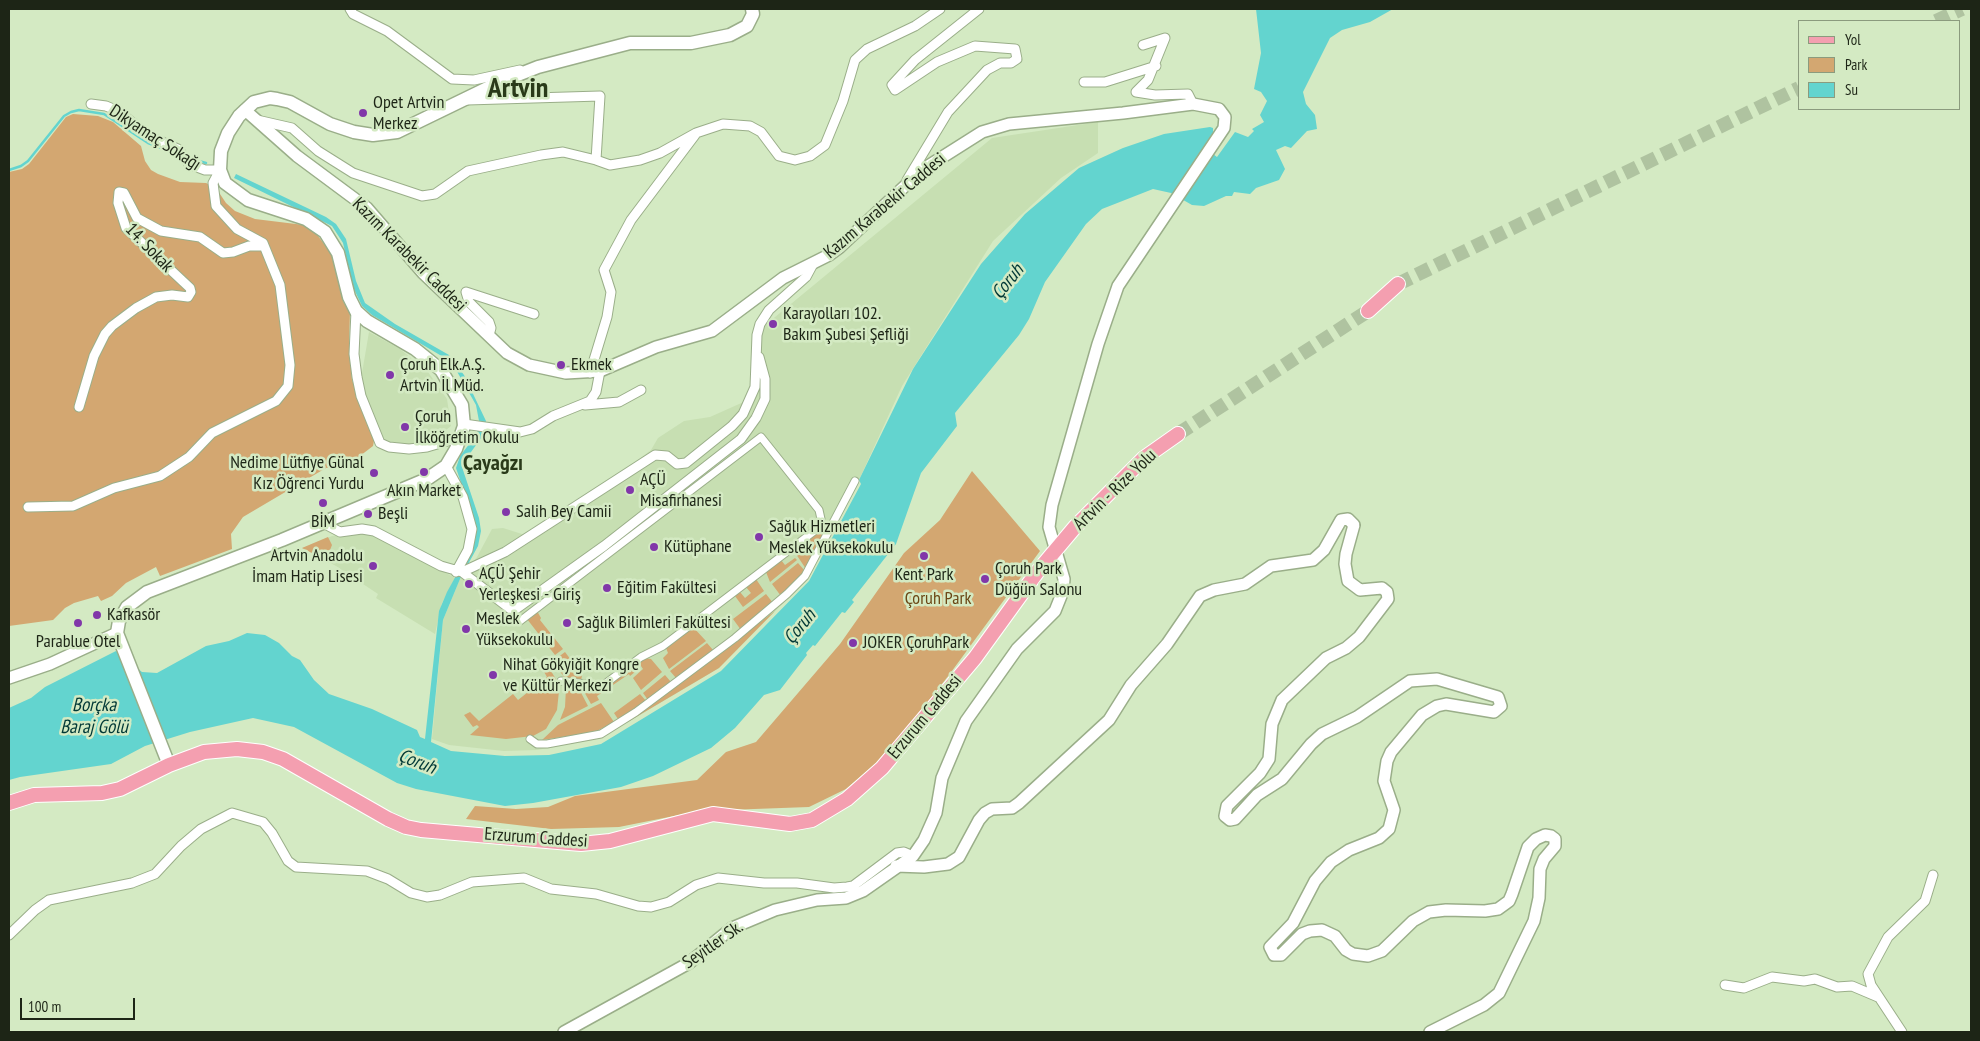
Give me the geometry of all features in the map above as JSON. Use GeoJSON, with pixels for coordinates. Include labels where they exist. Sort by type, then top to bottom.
{"type":"FeatureCollection","features":[{"type":"Feature","properties":{"kind":"main road"},"geometry":{"type":"LineString","coordinates":[[169,765],[117,633],[119,621],[127,607],[147,592],[323,523],[418,483],[446,466],[461,438],[464,424],[462,405],[441,370],[415,349],[367,321],[356,311],[348,297],[338,253],[326,232],[314,223],[241,196],[229,187],[220,170],[224,141],[233,124],[250,114],[262,99],[277,99],[340,127],[363,134],[382,135],[397,132],[516,75],[538,67],[630,43],[691,44],[730,36],[747,26],[752,9]]}},
{"type":"Feature","properties":{"kind":"main road"},"geometry":{"type":"LineString","coordinates":[[1368,311],[1398,284]]}},
{"type":"Feature","properties":{"kind":"main road","name":"Artvin - Rize Yolu"},"geometry":{"type":"LineString","coordinates":[[1055,550],[1127,474],[1144,458],[1178,434]]}},
{"type":"Feature","properties":{"kind":"main road","name":"Erzurum Caddesi"},"geometry":{"type":"LineString","coordinates":[[9,803],[34,795],[102,793],[120,789],[169,765],[204,752],[218,750],[263,752],[307,770],[377,813],[406,827],[581,844],[610,841],[713,814],[790,824],[804,822],[834,808],[859,790],[882,768],[975,658],[1055,550]]}},
{"type":"Feature","properties":{"kind":"street"},"geometry":{"type":"LineString","coordinates":[[350,9],[353,14],[387,31],[452,79],[474,80],[538,67]]}},
{"type":"Feature","properties":{"kind":"street"},"geometry":{"type":"LineString","coordinates":[[250,114],[292,128],[318,150],[353,173],[422,196],[435,194],[468,170],[541,155],[563,152],[610,165],[640,160],[696,133],[723,124],[750,126],[761,132],[779,156],[795,160],[810,156],[825,145],[843,101],[855,60],[867,49],[915,26],[940,9]]}},
{"type":"Feature","properties":{"kind":"street"},"geometry":{"type":"LineString","coordinates":[[902,187],[948,112],[987,70],[1000,63],[1011,63],[1017,59],[1015,49],[975,46],[937,62],[895,90],[892,85],[915,60],[979,9]]}},
{"type":"Feature","properties":{"kind":"street"},"geometry":{"type":"LineString","coordinates":[[1143,45],[1165,38],[1156,66],[1148,80],[1136,92],[1155,95],[1188,94],[1194,104]]}},
{"type":"Feature","properties":{"kind":"street"},"geometry":{"type":"LineString","coordinates":[[1084,82],[1105,82],[1156,66]]}},
{"type":"Feature","properties":{"kind":"street"},"geometry":{"type":"LineString","coordinates":[[464,100],[600,96],[596,160]]}},
{"type":"Feature","properties":{"kind":"street","name":"Dikyamaç Sokağı"},"geometry":{"type":"LineString","coordinates":[[90,104],[106,106],[118,111],[149,136],[178,149],[189,164],[205,170],[220,170]]}},
{"type":"Feature","properties":{"kind":"street","name":"Kazım Karabekir Caddesi"},"geometry":{"type":"LineString","coordinates":[[250,114],[322,175],[367,208],[423,273],[507,353],[521,362],[566,373],[595,372],[643,352],[712,331],[783,278],[813,264],[840,248],[902,187],[950,150],[993,128],[1194,104],[1219,109],[1225,117],[1224,128],[1124,274],[1108,313],[1052,505],[1049,527],[1064,579],[1055,611],[1017,649],[966,721],[942,778],[932,823],[924,840],[912,856]]}},
{"type":"Feature","properties":{"kind":"street"},"geometry":{"type":"LineString","coordinates":[[585,405],[596,392],[595,372],[612,292],[604,270],[631,220],[696,133]]}},
{"type":"Feature","properties":{"kind":"street"},"geometry":{"type":"LineString","coordinates":[[28,507],[73,506],[114,488],[156,478],[189,457],[212,433],[268,405],[281,396],[290,381],[282,292],[265,246],[261,241],[237,229],[216,206],[212,183],[220,170]]}},
{"type":"Feature","properties":{"kind":"street","name":"14. Sokak"},"geometry":{"type":"LineString","coordinates":[[79,407],[94,356],[105,334],[112,326],[126,314],[156,297],[172,295],[188,297],[191,292],[190,288],[126,228],[118,203],[119,192],[124,193],[137,218],[161,231],[200,237],[223,253],[234,252],[249,246],[265,246]]}},
{"type":"Feature","properties":{"kind":"street"},"geometry":{"type":"LineString","coordinates":[[459,572],[512,548],[655,455],[667,456],[680,465],[689,462],[732,426],[747,408],[755,387],[758,329],[764,317],[806,277],[813,264]]}},
{"type":"Feature","properties":{"kind":"street"},"geometry":{"type":"LineString","coordinates":[[489,335],[491,328],[489,322],[469,302],[466,292],[534,314]]}},
{"type":"Feature","properties":{"kind":"street"},"geometry":{"type":"LineString","coordinates":[[356,311],[354,354],[356,377],[378,441],[389,447],[409,449],[427,447],[461,438]]}},
{"type":"Feature","properties":{"kind":"street"},"geometry":{"type":"LineString","coordinates":[[323,523],[340,532],[362,529],[374,530],[459,572],[513,612],[604,546],[741,439],[756,418],[766,392],[765,378],[757,350]]}},
{"type":"Feature","properties":{"kind":"street"},"geometry":{"type":"LineString","coordinates":[[464,424],[512,431],[526,431],[553,416],[585,405],[619,402],[642,390]]}},
{"type":"Feature","properties":{"kind":"street"},"geometry":{"type":"LineString","coordinates":[[520,621],[761,437],[819,510],[821,520],[817,530],[663,646],[641,657],[599,687],[561,680]]}},
{"type":"Feature","properties":{"kind":"street"},"geometry":{"type":"LineString","coordinates":[[446,466],[463,497],[472,529],[468,550],[459,572]]}},
{"type":"Feature","properties":{"kind":"street"},"geometry":{"type":"LineString","coordinates":[[530,740],[537,744],[548,744],[601,734],[636,712],[735,638],[787,594],[805,576],[855,481]]}},
{"type":"Feature","properties":{"kind":"street"},"geometry":{"type":"LineString","coordinates":[[896,866],[924,868],[948,864],[959,857],[978,820],[985,813],[992,809],[1012,808],[1020,803],[1109,720],[1135,680],[1167,644],[1200,596],[1206,592],[1245,584],[1271,566],[1313,560],[1324,550],[1341,520],[1348,519],[1354,525],[1346,554],[1345,564],[1348,581],[1360,590],[1379,588],[1385,590],[1388,595],[1387,603],[1355,641],[1326,658],[1282,700],[1272,724],[1269,759],[1260,773],[1227,806],[1225,816],[1230,820],[1236,819],[1257,795],[1282,779],[1311,744],[1322,734],[1357,717],[1410,681],[1437,679],[1498,697],[1501,706],[1494,712],[1446,704],[1437,706],[1422,715],[1391,752],[1387,761],[1384,781],[1394,810],[1389,829],[1379,838],[1349,850],[1331,862],[1315,881],[1293,923],[1270,948],[1274,955],[1281,955],[1302,934],[1310,930],[1322,930],[1335,936],[1346,950],[1353,954],[1368,956],[1382,951],[1414,921],[1429,912],[1498,909],[1509,901],[1528,847],[1536,839],[1545,835],[1551,836],[1555,839],[1555,846],[1541,865],[1539,898],[1534,921],[1498,994],[1484,1005],[1430,1032]]}},
{"type":"Feature","properties":{"kind":"street"},"geometry":{"type":"LineString","coordinates":[[9,678],[50,664],[117,633]]}},
{"type":"Feature","properties":{"kind":"street"},"geometry":{"type":"LineString","coordinates":[[9,936],[35,910],[49,900],[132,883],[155,874],[181,846],[201,829],[232,813],[263,822],[272,833],[288,861],[296,867],[368,871],[388,879],[410,893],[427,897],[440,895],[472,882],[524,878],[551,889],[589,892],[638,906],[651,907],[669,902],[696,885],[718,878],[764,883],[797,883],[827,888],[853,886],[897,853],[904,852],[912,856]]}},
{"type":"Feature","properties":{"kind":"street","name":"Seyitler Sk."},"geometry":{"type":"LineString","coordinates":[[564,1032],[689,963],[732,928],[775,910],[817,900],[846,898],[863,891],[912,856]]}},
{"type":"Feature","properties":{"kind":"street"},"geometry":{"type":"LineString","coordinates":[[1902,1032],[1879,997],[1868,974],[1888,937],[1925,901],[1933,875]]}},
{"type":"Feature","properties":{"kind":"street"},"geometry":{"type":"LineString","coordinates":[[1725,985],[1744,988],[1772,977],[1804,981],[1816,979],[1837,987],[1852,986],[1879,997]]}},
{"type":"Feature","properties":{"kind":"shaded area"},"geometry":{"type":"Polygon","coordinates":[[[1098,122],[1098,153],[1061,178],[993,241],[902,386],[859,480],[807,579],[719,668],[601,738],[537,750],[504,751],[449,745],[432,739],[443,620],[460,579],[477,557],[492,529],[503,528],[522,534],[531,533],[629,467],[651,450],[658,438],[684,421],[710,417],[757,396],[763,327],[992,138],[1098,122]]]}},
{"type":"Feature","properties":{"kind":"shaded area"},"geometry":{"type":"Polygon","coordinates":[[[369,332],[400,349],[428,372],[447,399],[451,426],[431,442],[411,445],[379,438],[361,379],[369,332]]]}},
{"type":"Feature","properties":{"kind":"shaded area"},"geometry":{"type":"Polygon","coordinates":[[[363,532],[374,533],[455,578],[442,603],[435,634],[376,598],[378,594],[336,566],[302,548],[332,536],[363,532]]]}},
{"type":"Feature","properties":{"kind":"green space"},"geometry":{"type":"Polygon","coordinates":[[[73,114],[98,116],[113,122],[141,146],[145,161],[151,170],[158,174],[180,182],[206,183],[216,188],[226,203],[235,211],[255,219],[304,225],[315,232],[331,253],[344,303],[350,312],[349,344],[352,380],[373,431],[374,441],[373,446],[352,462],[343,467],[326,468],[243,517],[231,534],[232,549],[160,576],[156,567],[126,583],[112,596],[101,601],[98,596],[74,603],[65,608],[53,620],[9,626],[9,172],[22,169],[29,164],[66,117],[73,114]]]}},
{"type":"Feature","properties":{"kind":"green space","name":"Çoruh Park"},"geometry":{"type":"Polygon","coordinates":[[[972,471],[1040,551],[949,675],[887,754],[846,789],[809,807],[699,811],[619,827],[551,829],[466,819],[475,806],[516,809],[548,807],[575,796],[697,780],[726,752],[756,742],[840,644],[904,553],[940,520],[972,471]]]}},
{"type":"Feature","properties":{"kind":"green space"},"geometry":{"type":"Polygon","coordinates":[[[820,531],[826,532],[806,569],[794,551],[820,531]]]}},
{"type":"Feature","properties":{"kind":"green space"},"geometry":{"type":"Polygon","coordinates":[[[328,537],[332,545],[326,560],[302,548],[328,537]]]}},
{"type":"Feature","properties":{"kind":"green space"},"geometry":{"type":"Polygon","coordinates":[[[795,558],[797,560],[770,582],[766,572],[781,560],[785,565],[795,558]]]}},
{"type":"Feature","properties":{"kind":"green space"},"geometry":{"type":"Polygon","coordinates":[[[798,563],[805,571],[781,596],[772,584],[798,563]]]}},
{"type":"Feature","properties":{"kind":"green space"},"geometry":{"type":"Polygon","coordinates":[[[756,579],[764,591],[743,607],[735,596],[740,592],[745,598],[751,593],[746,587],[756,579]]]}},
{"type":"Feature","properties":{"kind":"green space"},"geometry":{"type":"Polygon","coordinates":[[[766,594],[773,603],[741,630],[733,619],[766,594]]]}},
{"type":"Feature","properties":{"kind":"green space"},"geometry":{"type":"Polygon","coordinates":[[[537,611],[541,618],[540,620],[563,649],[555,655],[527,619],[537,611]]]}},
{"type":"Feature","properties":{"kind":"green space"},"geometry":{"type":"Polygon","coordinates":[[[775,611],[719,668],[626,723],[775,611]]]}},
{"type":"Feature","properties":{"kind":"green space"},"geometry":{"type":"Polygon","coordinates":[[[693,627],[706,641],[669,669],[663,658],[668,653],[666,648],[693,627]]]}},
{"type":"Feature","properties":{"kind":"green space"},"geometry":{"type":"Polygon","coordinates":[[[707,643],[713,650],[676,678],[670,671],[707,643]]]}},
{"type":"Feature","properties":{"kind":"green space"},"geometry":{"type":"Polygon","coordinates":[[[565,652],[571,660],[569,667],[574,674],[582,675],[581,681],[564,677],[559,670],[563,666],[557,658],[565,652]]]}},
{"type":"Feature","properties":{"kind":"green space"},"geometry":{"type":"Polygon","coordinates":[[[645,658],[651,659],[662,672],[641,690],[633,678],[643,669],[639,663],[645,658]]]}},
{"type":"Feature","properties":{"kind":"green space"},"geometry":{"type":"Polygon","coordinates":[[[548,666],[557,681],[559,691],[557,710],[546,729],[533,736],[506,739],[470,735],[479,727],[477,725],[473,727],[464,715],[470,712],[479,721],[513,694],[518,700],[547,677],[543,670],[548,666]]]}},
{"type":"Feature","properties":{"kind":"green space"},"geometry":{"type":"Polygon","coordinates":[[[638,666],[640,668],[597,696],[599,700],[591,704],[582,688],[600,690],[638,666]]]}},
{"type":"Feature","properties":{"kind":"green space"},"geometry":{"type":"Polygon","coordinates":[[[665,675],[671,682],[648,700],[643,693],[665,675]]]}},
{"type":"Feature","properties":{"kind":"green space"},"geometry":{"type":"Polygon","coordinates":[[[569,685],[578,687],[588,706],[560,720],[565,707],[566,688],[569,685]]]}},
{"type":"Feature","properties":{"kind":"green space"},"geometry":{"type":"Polygon","coordinates":[[[640,694],[646,701],[618,719],[614,713],[640,694]]]}},
{"type":"Feature","properties":{"kind":"green space"},"geometry":{"type":"Polygon","coordinates":[[[601,703],[614,722],[595,732],[542,740],[558,725],[601,703]]]}},
{"type":"Feature","properties":{"kind":"water","name":"Borçka Baraj Gölü"},"geometry":{"type":"Polygon","coordinates":[[[1256,9],[1393,9],[1370,22],[1342,30],[1330,38],[1303,92],[1306,104],[1315,115],[1317,129],[1307,131],[1291,148],[1285,146],[1276,150],[1285,169],[1279,180],[1256,188],[1250,194],[1234,192],[1232,196],[1226,196],[1204,206],[1192,205],[1171,193],[1153,189],[1102,209],[1086,224],[1045,282],[1029,319],[1019,335],[955,413],[957,426],[921,473],[896,544],[852,600],[854,602],[845,613],[842,612],[815,646],[813,645],[806,653],[807,655],[780,690],[764,695],[735,728],[711,748],[653,776],[621,787],[533,803],[505,806],[416,789],[397,783],[294,727],[253,718],[190,732],[145,746],[111,764],[9,780],[9,708],[31,698],[45,687],[116,651],[142,672],[157,673],[206,646],[229,641],[247,633],[265,635],[279,643],[292,656],[300,660],[314,680],[329,694],[372,709],[417,730],[420,737],[425,739],[439,611],[476,536],[475,524],[456,468],[460,456],[477,434],[479,421],[476,405],[455,368],[445,358],[372,315],[362,306],[353,287],[343,243],[332,226],[234,178],[236,174],[326,217],[336,224],[346,239],[356,281],[365,303],[395,324],[449,355],[464,375],[486,421],[484,434],[466,459],[463,470],[479,518],[481,531],[478,546],[460,579],[443,620],[431,742],[451,751],[505,756],[549,755],[601,744],[721,671],[809,581],[861,484],[859,480],[913,369],[981,264],[1025,214],[1079,168],[1123,148],[1164,134],[1210,127],[1213,128],[1213,134],[1205,148],[1217,157],[1235,132],[1248,137],[1254,131],[1252,129],[1264,122],[1260,115],[1267,101],[1261,92],[1254,89],[1261,53],[1256,9]]]}},
{"type":"Feature","properties":{"kind":"waterway"},"geometry":{"type":"LineString","coordinates":[[9,170],[21,166],[28,161],[64,116],[79,110],[104,114],[148,143],[178,154]]}},
{"type":"Feature","properties":{"kind":"waterway"},"geometry":{"type":"LineString","coordinates":[[188,158],[206,163]]}},
{"type":"Feature","properties":{"kind":"tunnel"},"geometry":{"type":"LineString","coordinates":[[1938,20],[1962,9]]}},
{"type":"Feature","properties":{"kind":"tunnel"},"geometry":{"type":"LineString","coordinates":[[1398,284],[1798,88]]}},
{"type":"Feature","properties":{"kind":"tunnel"},"geometry":{"type":"LineString","coordinates":[[1178,434],[1368,311]]}},
{"type":"Feature","properties":{"kind":"place","name":"Opet Artvin Merkez"},"geometry":{"type":"Point","coordinates":[363,113]}},
{"type":"Feature","properties":{"kind":"place","name":"Karayolları 102. Bakım Şubesi Şefliği"},"geometry":{"type":"Point","coordinates":[773,324]}},
{"type":"Feature","properties":{"kind":"place","name":"Ekmek"},"geometry":{"type":"Point","coordinates":[561,365]}},
{"type":"Feature","properties":{"kind":"place","name":"Çoruh Elk.A.Ş. Artvin İl Müd."},"geometry":{"type":"Point","coordinates":[390,375]}},
{"type":"Feature","properties":{"kind":"place","name":"Çoruh İlköğretim Okulu"},"geometry":{"type":"Point","coordinates":[405,427]}},
{"type":"Feature","properties":{"kind":"place","name":"Akın Market"},"geometry":{"type":"Point","coordinates":[424,472]}},
{"type":"Feature","properties":{"kind":"place","name":"Nedime Lütfiye Günal Kız Öğrenci Yurdu"},"geometry":{"type":"Point","coordinates":[374,473]}},
{"type":"Feature","properties":{"kind":"place","name":"AÇÜ Misafirhanesi"},"geometry":{"type":"Point","coordinates":[630,490]}},
{"type":"Feature","properties":{"kind":"place","name":"BİM"},"geometry":{"type":"Point","coordinates":[323,503]}},
{"type":"Feature","properties":{"kind":"place","name":"Salih Bey Camii"},"geometry":{"type":"Point","coordinates":[506,512]}},
{"type":"Feature","properties":{"kind":"place","name":"Beşli"},"geometry":{"type":"Point","coordinates":[368,514]}},
{"type":"Feature","properties":{"kind":"place","name":"Sağlık Hizmetleri Meslek Yüksekokulu"},"geometry":{"type":"Point","coordinates":[759,537]}},
{"type":"Feature","properties":{"kind":"place","name":"Kütüphane"},"geometry":{"type":"Point","coordinates":[654,547]}},
{"type":"Feature","properties":{"kind":"place","name":"Kent Park"},"geometry":{"type":"Point","coordinates":[924,556]}},
{"type":"Feature","properties":{"kind":"place","name":"Artvin Anadolu İmam Hatip Lisesi"},"geometry":{"type":"Point","coordinates":[373,566]}},
{"type":"Feature","properties":{"kind":"place","name":"Çoruh Park Düğün Salonu"},"geometry":{"type":"Point","coordinates":[985,579]}},
{"type":"Feature","properties":{"kind":"place","name":"AÇÜ Şehir Yerleşkesi - Giriş"},"geometry":{"type":"Point","coordinates":[469,584]}},
{"type":"Feature","properties":{"kind":"place","name":"Eğitim Fakültesi"},"geometry":{"type":"Point","coordinates":[607,588]}},
{"type":"Feature","properties":{"kind":"place","name":"Kafkasör"},"geometry":{"type":"Point","coordinates":[97,615]}},
{"type":"Feature","properties":{"kind":"place","name":"Parablue Otel"},"geometry":{"type":"Point","coordinates":[78,623]}},
{"type":"Feature","properties":{"kind":"place","name":"Sağlık Bilimleri Fakültesi"},"geometry":{"type":"Point","coordinates":[567,623]}},
{"type":"Feature","properties":{"kind":"place","name":"Meslek Yüksekokulu"},"geometry":{"type":"Point","coordinates":[466,629]}},
{"type":"Feature","properties":{"kind":"place","name":"JOKER ÇoruhPark"},"geometry":{"type":"Point","coordinates":[853,643]}},
{"type":"Feature","properties":{"kind":"place","name":"Nihat Gökyiğit Kongre ve Kültür Merkezi"},"geometry":{"type":"Point","coordinates":[493,675]}},
{"type":"Feature","properties":{"kind":"district","name":"Artvin"},"geometry":{"type":"Point","coordinates":[518,89]}},
{"type":"Feature","properties":{"kind":"district","name":"Çayağzı"},"geometry":{"type":"Point","coordinates":[493,464]}},
{"type":"Feature","properties":{"kind":"water label","name":"Çoruh"},"geometry":{"type":"Point","coordinates":[1008,282]}},
{"type":"Feature","properties":{"kind":"water label","name":"Çoruh"},"geometry":{"type":"Point","coordinates":[800,627]}},
{"type":"Feature","properties":{"kind":"water label","name":"Çoruh"},"geometry":{"type":"Point","coordinates":[417,762]}}]}
